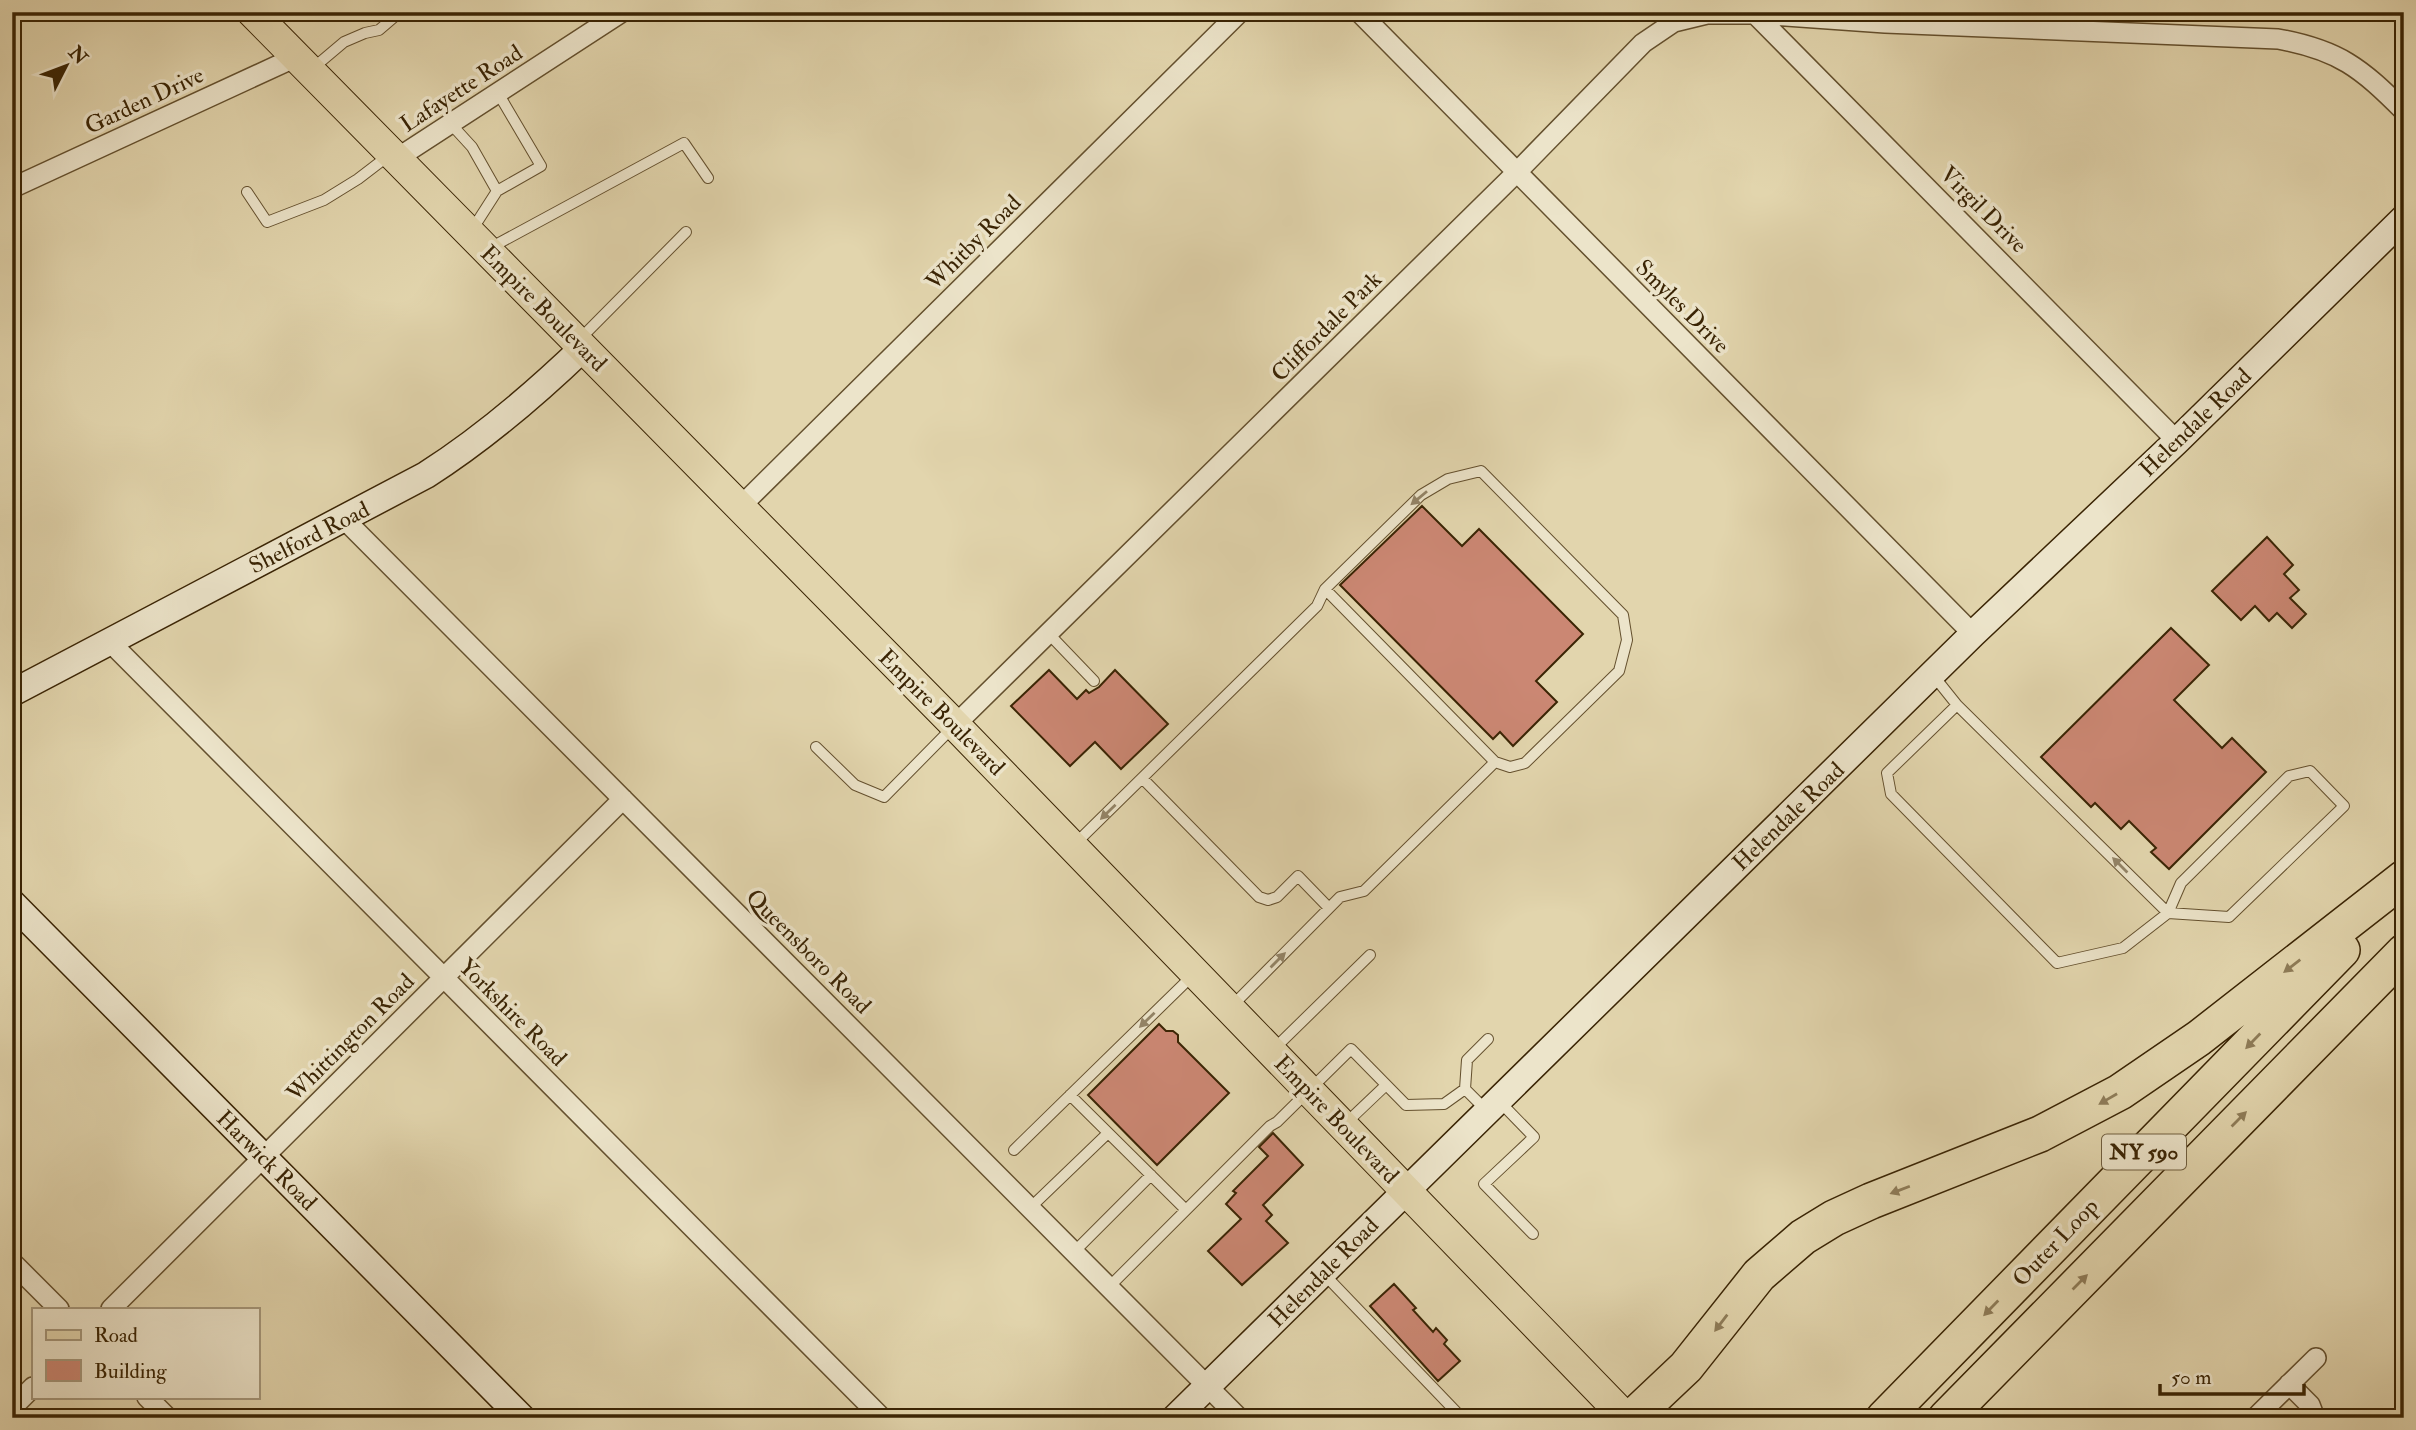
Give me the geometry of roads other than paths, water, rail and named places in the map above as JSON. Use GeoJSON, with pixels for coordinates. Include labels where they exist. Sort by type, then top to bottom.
{"type":"FeatureCollection","features":[{"type":"Feature","properties":{"kind":"highway"},"geometry":{"type":"LineString","coordinates":[[1632,1418],[1686,1367],[1768,1267],[1803,1237],[1834,1218],[1871,1201],[2040,1134],[2128,1087],[2199,1038],[2404,878]]}},
{"type":"Feature","properties":{"kind":"highway","name":"Outer Loop"},"geometry":{"type":"LineString","coordinates":[[1884,1418],[2404,887]]}},
{"type":"Feature","properties":{"kind":"highway","name":"Outer Loop"},"geometry":{"type":"LineString","coordinates":[[1946,1418],[2404,952]]}},
{"type":"Feature","properties":{"kind":"main road","name":"Empire Boulevard"},"geometry":{"type":"LineString","coordinates":[[252,12],[955,725],[1626,1418]]}},
{"type":"Feature","properties":{"kind":"street","name":"Lafayette Road"},"geometry":{"type":"LineString","coordinates":[[393,156],[498,93],[622,12]]}},
{"type":"Feature","properties":{"kind":"street","name":"Whitby Road"},"geometry":{"type":"LineString","coordinates":[[740,507],[1240,12]]}},
{"type":"Feature","properties":{"kind":"street","name":"Smyles Drive"},"geometry":{"type":"LineString","coordinates":[[1359,12],[1973,634]]}},
{"type":"Feature","properties":{"kind":"street","name":"Cliffordale Park"},"geometry":{"type":"LineString","coordinates":[[955,725],[1517,172],[1643,43],[1674,22],[1698,16],[1755,13],[1885,23],[2278,39],[2333,53],[2356,66],[2404,111]]}},
{"type":"Feature","properties":{"kind":"street","name":"Virgil Drive"},"geometry":{"type":"LineString","coordinates":[[1755,13],[2177,441]]}},
{"type":"Feature","properties":{"kind":"street","name":"Garden Drive"},"geometry":{"type":"LineString","coordinates":[[12,188],[303,64]]}},
{"type":"Feature","properties":{"kind":"street","name":"Helendale Road"},"geometry":{"type":"LineString","coordinates":[[1175,1418],[1973,634],[2177,441],[2404,218]]}},
{"type":"Feature","properties":{"kind":"street","name":"Shelford Road"},"geometry":{"type":"LineString","coordinates":[[12,693],[426,475],[461,453],[527,401],[580,345]]}},
{"type":"Feature","properties":{"kind":"street","name":"Queensboro Road"},"geometry":{"type":"LineString","coordinates":[[344,519],[1238,1418]]}},
{"type":"Feature","properties":{"kind":"street","name":"Yorkshire Road"},"geometry":{"type":"LineString","coordinates":[[110,642],[882,1418]]}},
{"type":"Feature","properties":{"kind":"street","name":"Whittington Road"},"geometry":{"type":"LineString","coordinates":[[112,1308],[623,799]]}},
{"type":"Feature","properties":{"kind":"street","name":"Harwick Road"},"geometry":{"type":"LineString","coordinates":[[12,902],[522,1418]]}},
{"type":"Feature","properties":{"kind":"street"},"geometry":{"type":"LineString","coordinates":[[12,1262],[58,1308]]}},
{"type":"Feature","properties":{"kind":"street"},"geometry":{"type":"LineString","coordinates":[[2255,1418],[2316,1358]]}},
{"type":"Feature","properties":{"kind":"street"},"geometry":{"type":"LineString","coordinates":[[2290,1384],[2310,1405],[2315,1418]]}},
{"type":"Feature","properties":{"kind":"street"},"geometry":{"type":"LineString","coordinates":[[12,1408],[32,1388]]}},
{"type":"Feature","properties":{"kind":"street"},"geometry":{"type":"LineString","coordinates":[[148,1398],[168,1418]]}},
{"type":"Feature","properties":{"kind":"lane"},"geometry":{"type":"LineString","coordinates":[[303,64],[344,42],[379,30],[400,12]]}},
{"type":"Feature","properties":{"kind":"lane"},"geometry":{"type":"LineString","coordinates":[[478,242],[497,191],[541,166],[498,93]]}},
{"type":"Feature","properties":{"kind":"lane"},"geometry":{"type":"LineString","coordinates":[[450,123],[472,147],[497,191]]}},
{"type":"Feature","properties":{"kind":"lane"},"geometry":{"type":"LineString","coordinates":[[478,242],[684,143],[708,178]]}},
{"type":"Feature","properties":{"kind":"lane"},"geometry":{"type":"LineString","coordinates":[[247,192],[267,222],[324,200],[393,156]]}},
{"type":"Feature","properties":{"kind":"lane"},"geometry":{"type":"LineString","coordinates":[[580,345],[687,232]]}},
{"type":"Feature","properties":{"kind":"lane"},"geometry":{"type":"LineString","coordinates":[[1073,846],[1317,606],[1325,589],[1421,495],[1448,479],[1480,471],[1623,615],[1627,640],[1619,671],[1525,763],[1510,767],[1494,762],[1325,589]]}},
{"type":"Feature","properties":{"kind":"lane"},"geometry":{"type":"LineString","coordinates":[[1048,634],[1094,681]]}},
{"type":"Feature","properties":{"kind":"lane"},"geometry":{"type":"LineString","coordinates":[[1933,674],[1957,705],[2168,913],[2228,917],[2344,806],[2310,771],[2289,776],[2181,883],[2168,913],[2123,948],[2057,963],[1891,794],[1887,774],[1957,705]]}},
{"type":"Feature","properties":{"kind":"lane"},"geometry":{"type":"LineString","coordinates":[[816,747],[855,785],[884,797],[955,725]]}},
{"type":"Feature","properties":{"kind":"lane"},"geometry":{"type":"LineString","coordinates":[[1230,1008],[1340,897],[1364,891],[1494,762]]}},
{"type":"Feature","properties":{"kind":"lane"},"geometry":{"type":"LineString","coordinates":[[1143,779],[1259,897],[1268,900],[1277,897],[1298,876],[1329,908]]}},
{"type":"Feature","properties":{"kind":"lane"},"geometry":{"type":"LineString","coordinates":[[1272,1051],[1370,955]]}},
{"type":"Feature","properties":{"kind":"lane"},"geometry":{"type":"LineString","coordinates":[[1014,1150],[1196,973]]}},
{"type":"Feature","properties":{"kind":"lane"},"geometry":{"type":"LineString","coordinates":[[1465,1089],[1466,1060],[1488,1039]]}},
{"type":"Feature","properties":{"kind":"lane"},"geometry":{"type":"LineString","coordinates":[[1109,1287],[1269,1126],[1277,1122],[1351,1049],[1406,1105],[1444,1104],[1465,1089]]}},
{"type":"Feature","properties":{"kind":"lane"},"geometry":{"type":"LineString","coordinates":[[1344,1126],[1386,1085]]}},
{"type":"Feature","properties":{"kind":"lane"},"geometry":{"type":"LineString","coordinates":[[1465,1089],[1534,1137],[1485,1184],[1533,1234]]}},
{"type":"Feature","properties":{"kind":"lane"},"geometry":{"type":"LineString","coordinates":[[1070,1095],[1186,1210]]}},
{"type":"Feature","properties":{"kind":"lane"},"geometry":{"type":"LineString","coordinates":[[1030,1208],[1108,1133]]}},
{"type":"Feature","properties":{"kind":"lane"},"geometry":{"type":"LineString","coordinates":[[1074,1252],[1151,1175]]}},
{"type":"Feature","properties":{"kind":"lane"},"geometry":{"type":"LineString","coordinates":[[1323,1273],[1462,1418]]}}]}
